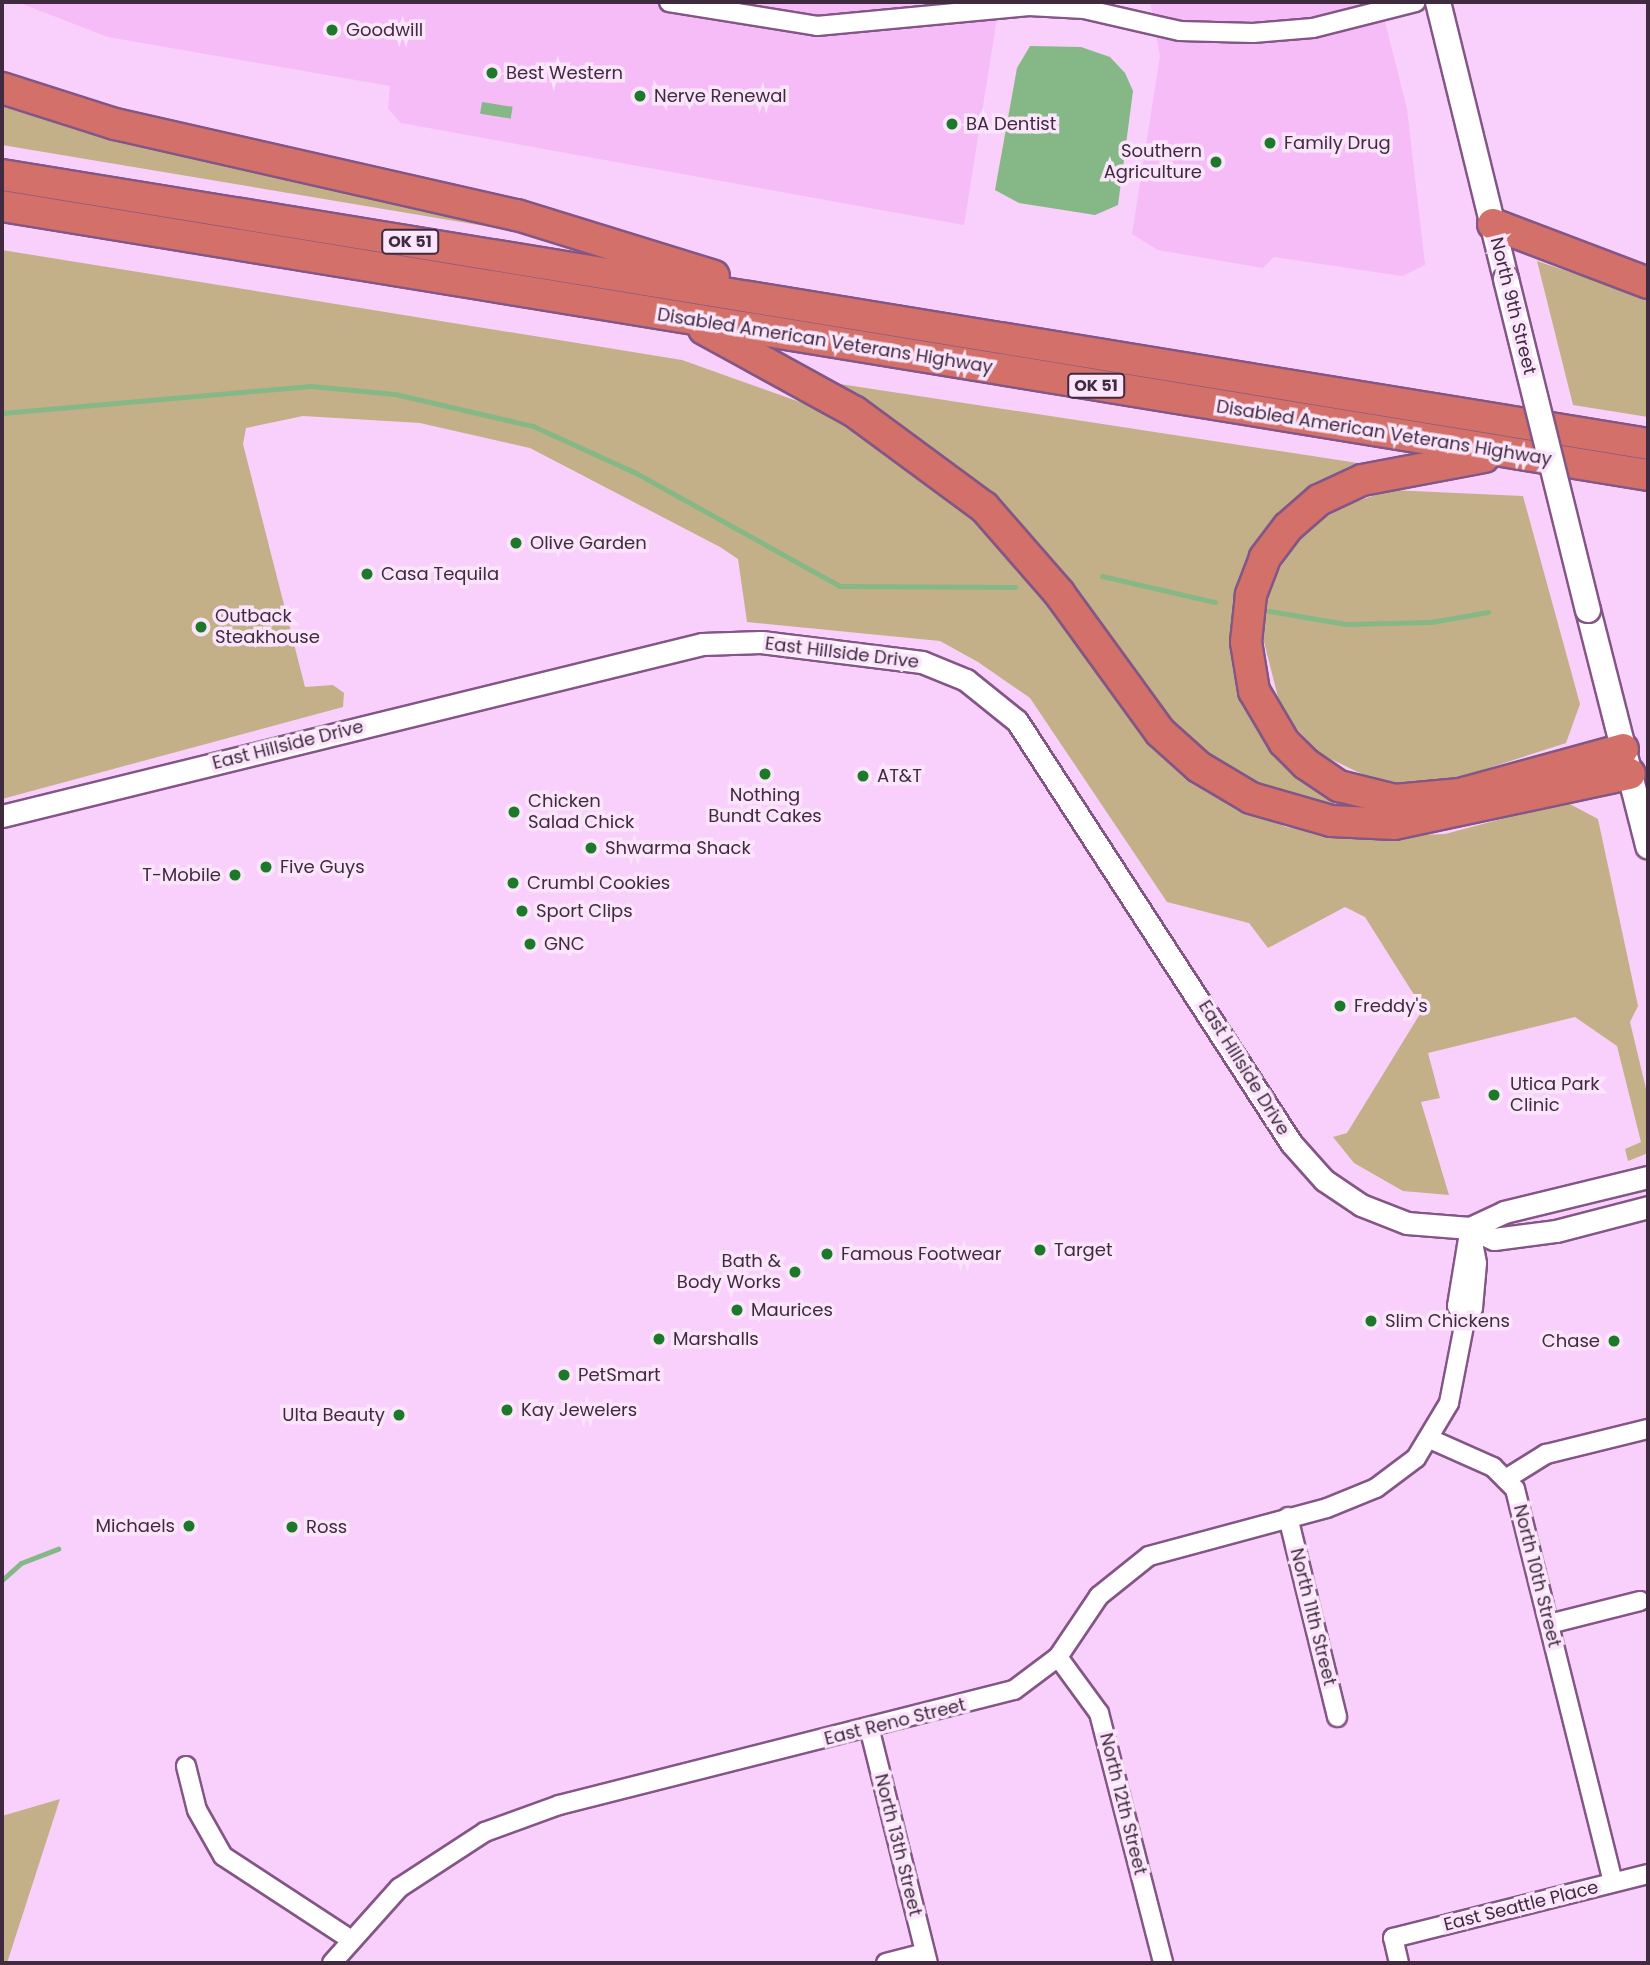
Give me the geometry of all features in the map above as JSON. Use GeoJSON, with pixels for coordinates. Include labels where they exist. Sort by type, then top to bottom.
{"type":"FeatureCollection","features":[{"type":"Feature","properties":{"kind":"highway"},"geometry":{"type":"LineString","coordinates":[[2,88],[115,124],[517,215],[818,309]]}},
{"type":"Feature","properties":{"kind":"highway","name":"Disabled American Veterans Highway"},"geometry":{"type":"LineString","coordinates":[[2,175],[1648,444]]}},
{"type":"Feature","properties":{"kind":"highway","name":"Disabled American Veterans Highway"},"geometry":{"type":"LineString","coordinates":[[2,206],[1505,454],[1648,475]]}},
{"type":"Feature","properties":{"kind":"highway"},"geometry":{"type":"LineString","coordinates":[[1493,224],[1648,283]]}},
{"type":"Feature","properties":{"kind":"highway"},"geometry":{"type":"LineString","coordinates":[[687,318],[855,412],[985,507],[1059,593],[1160,732],[1199,767],[1251,798],[1331,821],[1394,824],[1627,761]]}},
{"type":"Feature","properties":{"kind":"highway"},"geometry":{"type":"LineString","coordinates":[[1505,454],[1362,480],[1319,500],[1288,527],[1265,558],[1251,595],[1246,642],[1254,691],[1273,726],[1306,764],[1339,786],[1395,800],[1452,796],[1627,761]]}},
{"type":"Feature","properties":{"kind":"main road","name":"North 9th Street"},"geometry":{"type":"LineString","coordinates":[[1438,2],[1627,761]]}},
{"type":"Feature","properties":{"kind":"main road"},"geometry":{"type":"LineString","coordinates":[[1627,761],[1648,846]]}},
{"type":"Feature","properties":{"kind":"street"},"geometry":{"type":"LineString","coordinates":[[669,2],[817,26],[1029,6],[1084,9],[1180,31],[1253,33],[1313,28],[1416,2]]}},
{"type":"Feature","properties":{"kind":"street","name":"East Hillside Drive"},"geometry":{"type":"LineString","coordinates":[[2,816],[702,644],[761,642],[922,662],[992,696],[1025,730],[1306,1163],[1361,1205],[1407,1223],[1470,1228],[1494,1239],[1556,1231],[1648,1208]]}},
{"type":"Feature","properties":{"kind":"street","name":"East Hillside Drive"},"geometry":{"type":"LineString","coordinates":[[1470,1228],[1504,1212],[1648,1177]]}},
{"type":"Feature","properties":{"kind":"street"},"geometry":{"type":"LineString","coordinates":[[1470,1228],[1477,1263],[1473,1308],[1465,1321],[1457,1378],[1430,1439],[1509,1477],[1546,1454],[1648,1429]]}},
{"type":"Feature","properties":{"kind":"street","name":"East Reno Street"},"geometry":{"type":"LineString","coordinates":[[332,1963],[350,1940],[421,1871],[521,1816],[1014,1690],[1058,1657],[1100,1596],[1149,1556],[1288,1517],[1376,1488],[1430,1439]]}},
{"type":"Feature","properties":{"kind":"street","name":"North 10th Street"},"geometry":{"type":"LineString","coordinates":[[1509,1477],[1549,1624],[1613,1882]]}},
{"type":"Feature","properties":{"kind":"street","name":"North 11th Street"},"geometry":{"type":"LineString","coordinates":[[1288,1517],[1337,1717]]}},
{"type":"Feature","properties":{"kind":"street"},"geometry":{"type":"LineString","coordinates":[[1549,1624],[1640,1601]]}},
{"type":"Feature","properties":{"kind":"street","name":"North 12th Street"},"geometry":{"type":"LineString","coordinates":[[1058,1657],[1081,1680],[1099,1713],[1163,1963]]}},
{"type":"Feature","properties":{"kind":"street","name":"North 13th Street"},"geometry":{"type":"LineString","coordinates":[[869,1727],[926,1958]]}},
{"type":"Feature","properties":{"kind":"street"},"geometry":{"type":"LineString","coordinates":[[187,1766],[197,1810],[223,1856],[350,1940]]}},
{"type":"Feature","properties":{"kind":"street","name":"East Seattle Place"},"geometry":{"type":"LineString","coordinates":[[1399,1963],[1393,1938],[1648,1874]]}},
{"type":"Feature","properties":{"kind":"street"},"geometry":{"type":"LineString","coordinates":[[886,1963],[926,1958]]}},
{"type":"Feature","properties":{"kind":"shaded area"},"geometry":{"type":"Polygon","coordinates":[[[17,2],[1017,2],[997,18],[964,225],[401,123],[388,109],[390,86],[108,37],[17,2]]]}},
{"type":"Feature","properties":{"kind":"shaded area"},"geometry":{"type":"Polygon","coordinates":[[[1150,2],[1380,2],[1407,109],[1425,265],[1402,276],[1274,257],[1263,268],[1158,250],[1132,234],[1160,56],[1150,2]]]}},
{"type":"Feature","properties":{"kind":"shaded area"},"geometry":{"type":"Polygon","coordinates":[[[1030,46],[1081,47],[1110,57],[1125,73],[1133,91],[1118,205],[1095,215],[1019,203],[995,190],[1017,68],[1030,46]]]}},
{"type":"Feature","properties":{"kind":"shaded area"},"geometry":{"type":"Polygon","coordinates":[[[482,102],[513,107],[511,119],[480,114],[482,102]]]}},
{"type":"Feature","properties":{"kind":"shaded area"},"geometry":{"type":"Polygon","coordinates":[[[2,104],[71,126],[511,222],[515,231],[2,145],[2,104]]]}},
{"type":"Feature","properties":{"kind":"shaded area"},"geometry":{"type":"Polygon","coordinates":[[[2,250],[682,360],[814,407],[953,494],[1025,571],[1154,744],[1227,800],[1286,827],[1352,838],[1445,834],[1566,802],[1598,819],[1638,1006],[1630,1022],[1648,1097],[1648,1153],[1628,1161],[1625,1149],[1641,1142],[1617,1046],[1575,1017],[1428,1053],[1440,1098],[1421,1102],[1449,1195],[1403,1191],[1354,1163],[1333,1137],[1347,1133],[1423,1009],[1365,917],[1345,907],[1268,948],[1249,923],[1167,902],[1030,698],[978,662],[940,641],[747,622],[738,559],[720,547],[530,448],[420,423],[303,416],[246,428],[243,444],[305,687],[333,685],[344,693],[343,707],[2,799],[2,250]]]}},
{"type":"Feature","properties":{"kind":"shaded area"},"geometry":{"type":"Polygon","coordinates":[[[1537,261],[1648,298],[1648,417],[1573,405],[1537,261]]]}},
{"type":"Feature","properties":{"kind":"shaded area"},"geometry":{"type":"Polygon","coordinates":[[[827,382],[1384,467],[1282,522],[1243,682],[1344,796],[1384,818],[1272,797],[1184,745],[1071,597],[827,382]]]}},
{"type":"Feature","properties":{"kind":"shaded area"},"geometry":{"type":"Polygon","coordinates":[[[1390,490],[1523,496],[1580,704],[1566,743],[1433,786],[1385,785],[1320,754],[1282,713],[1261,630],[1271,583],[1302,532],[1343,506],[1390,490]]]}},
{"type":"Feature","properties":{"kind":"shaded area"},"geometry":{"type":"Polygon","coordinates":[[[60,1799],[7,1963],[2,1963],[2,1816],[60,1799]]]}},
{"type":"Feature","properties":{"kind":"waterway"},"geometry":{"type":"LineString","coordinates":[[2,413],[311,386],[395,394],[533,426],[636,473],[840,586],[1015,587]]}},
{"type":"Feature","properties":{"kind":"waterway"},"geometry":{"type":"LineString","coordinates":[[1102,576],[1215,602]]}},
{"type":"Feature","properties":{"kind":"waterway"},"geometry":{"type":"LineString","coordinates":[[1269,611],[1346,624],[1431,622],[1488,612]]}},
{"type":"Feature","properties":{"kind":"waterway"},"geometry":{"type":"LineString","coordinates":[[2,1580],[21,1563],[58,1549]]}},
{"type":"Feature","properties":{"kind":"place","name":"Goodwill"},"geometry":{"type":"Point","coordinates":[332,30]}},
{"type":"Feature","properties":{"kind":"place","name":"Best Western"},"geometry":{"type":"Point","coordinates":[492,73]}},
{"type":"Feature","properties":{"kind":"place","name":"Nerve Renewal"},"geometry":{"type":"Point","coordinates":[640,96]}},
{"type":"Feature","properties":{"kind":"place","name":"BA Dentist"},"geometry":{"type":"Point","coordinates":[952,124]}},
{"type":"Feature","properties":{"kind":"place","name":"Family Drug"},"geometry":{"type":"Point","coordinates":[1270,143]}},
{"type":"Feature","properties":{"kind":"place","name":"Southern Agriculture"},"geometry":{"type":"Point","coordinates":[1216,162]}},
{"type":"Feature","properties":{"kind":"place","name":"Olive Garden"},"geometry":{"type":"Point","coordinates":[516,543]}},
{"type":"Feature","properties":{"kind":"place","name":"Casa Tequila"},"geometry":{"type":"Point","coordinates":[367,574]}},
{"type":"Feature","properties":{"kind":"place","name":"Outback Steakhouse"},"geometry":{"type":"Point","coordinates":[201,627]}},
{"type":"Feature","properties":{"kind":"place","name":"Nothing Bundt Cakes"},"geometry":{"type":"Point","coordinates":[765,774]}},
{"type":"Feature","properties":{"kind":"place","name":"AT&T"},"geometry":{"type":"Point","coordinates":[863,776]}},
{"type":"Feature","properties":{"kind":"place","name":"Chicken Salad Chick"},"geometry":{"type":"Point","coordinates":[514,812]}},
{"type":"Feature","properties":{"kind":"place","name":"Shwarma Shack"},"geometry":{"type":"Point","coordinates":[591,848]}},
{"type":"Feature","properties":{"kind":"place","name":"Five Guys"},"geometry":{"type":"Point","coordinates":[266,867]}},
{"type":"Feature","properties":{"kind":"place","name":"T-Mobile"},"geometry":{"type":"Point","coordinates":[235,875]}},
{"type":"Feature","properties":{"kind":"place","name":"Crumbl Cookies"},"geometry":{"type":"Point","coordinates":[513,883]}},
{"type":"Feature","properties":{"kind":"place","name":"Sport Clips"},"geometry":{"type":"Point","coordinates":[522,911]}},
{"type":"Feature","properties":{"kind":"place","name":"GNC"},"geometry":{"type":"Point","coordinates":[530,944]}},
{"type":"Feature","properties":{"kind":"place","name":"Freddy's"},"geometry":{"type":"Point","coordinates":[1340,1006]}},
{"type":"Feature","properties":{"kind":"place","name":"Utica Park Clinic"},"geometry":{"type":"Point","coordinates":[1494,1095]}},
{"type":"Feature","properties":{"kind":"place","name":"Target"},"geometry":{"type":"Point","coordinates":[1040,1250]}},
{"type":"Feature","properties":{"kind":"place","name":"Famous Footwear"},"geometry":{"type":"Point","coordinates":[827,1254]}},
{"type":"Feature","properties":{"kind":"place","name":"Bath & Body Works"},"geometry":{"type":"Point","coordinates":[795,1272]}},
{"type":"Feature","properties":{"kind":"place","name":"Maurices"},"geometry":{"type":"Point","coordinates":[737,1310]}},
{"type":"Feature","properties":{"kind":"place","name":"Slim Chickens"},"geometry":{"type":"Point","coordinates":[1371,1321]}},
{"type":"Feature","properties":{"kind":"place","name":"Marshalls"},"geometry":{"type":"Point","coordinates":[659,1339]}},
{"type":"Feature","properties":{"kind":"place","name":"Chase"},"geometry":{"type":"Point","coordinates":[1614,1341]}},
{"type":"Feature","properties":{"kind":"place","name":"PetSmart"},"geometry":{"type":"Point","coordinates":[564,1375]}},
{"type":"Feature","properties":{"kind":"place","name":"Kay Jewelers"},"geometry":{"type":"Point","coordinates":[507,1410]}},
{"type":"Feature","properties":{"kind":"place","name":"Ulta Beauty"},"geometry":{"type":"Point","coordinates":[399,1415]}},
{"type":"Feature","properties":{"kind":"place","name":"Michaels"},"geometry":{"type":"Point","coordinates":[189,1526]}},
{"type":"Feature","properties":{"kind":"place","name":"Ross"},"geometry":{"type":"Point","coordinates":[292,1527]}}]}
